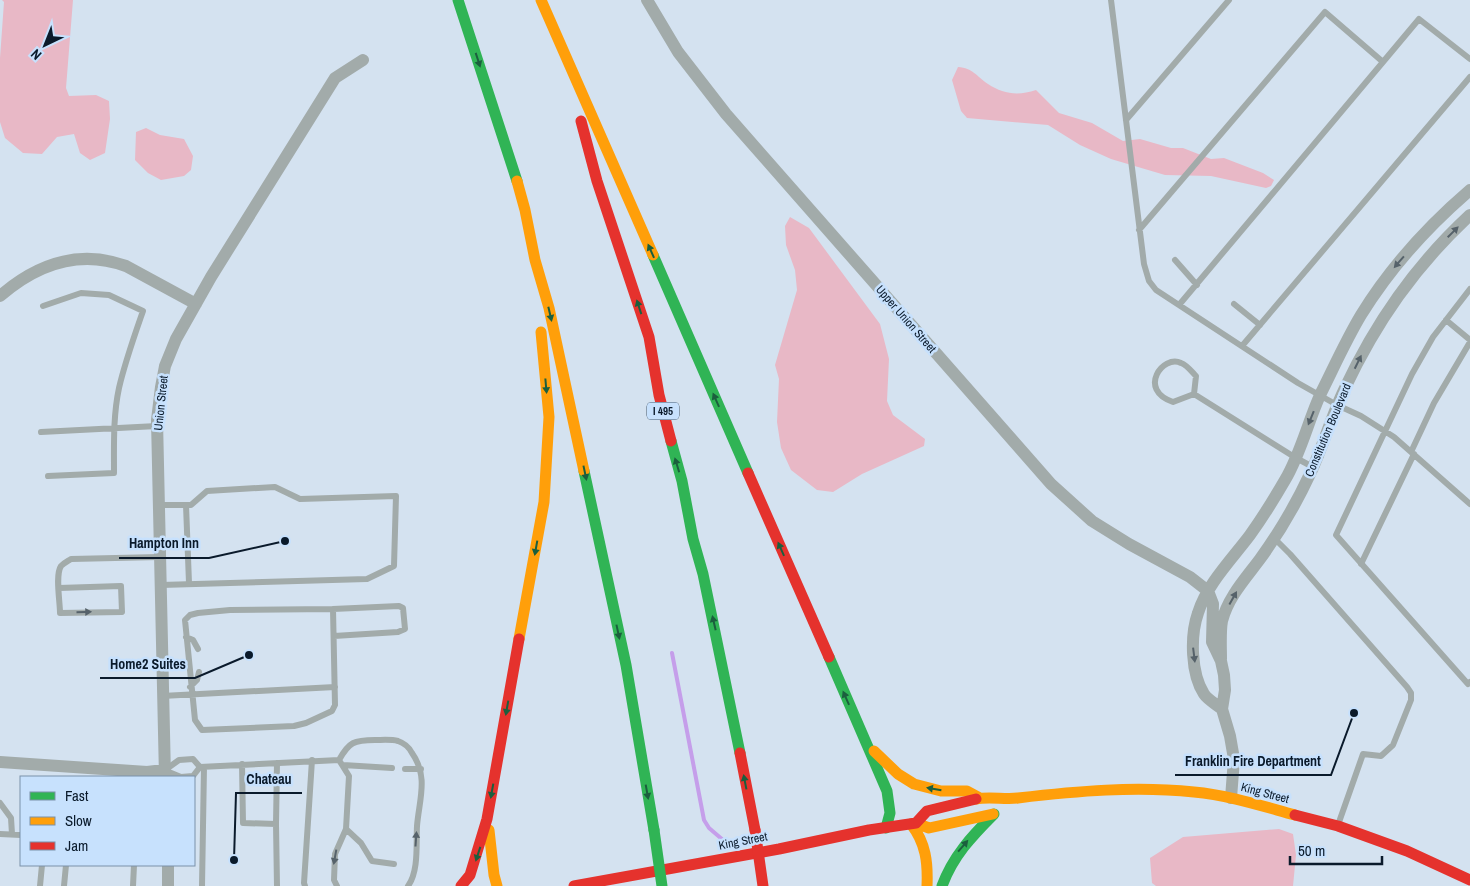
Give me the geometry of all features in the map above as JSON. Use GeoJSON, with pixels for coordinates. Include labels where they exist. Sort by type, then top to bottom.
{"type":"FeatureCollection","features":[{"type":"Feature","properties":{"kind":"main road"},"geometry":{"type":"LineString","coordinates":[[458,0],[512,165],[525,210],[535,260],[549,308],[626,665],[662,886]]}},
{"type":"Feature","properties":{"kind":"main road"},"geometry":{"type":"LineString","coordinates":[[541,0],[866,743],[891,806],[890,820],[886,828]]}},
{"type":"Feature","properties":{"kind":"main road","name":"I 495"},"geometry":{"type":"LineString","coordinates":[[541,0],[585,133],[597,181],[649,337],[662,404],[682,481],[693,539],[703,574],[718,643],[763,886]]}},
{"type":"Feature","properties":{"kind":"main road"},"geometry":{"type":"LineString","coordinates":[[461,886],[470,875],[487,819],[544,502],[549,416],[541,324],[512,165]]}},
{"type":"Feature","properties":{"kind":"main road"},"geometry":{"type":"LineString","coordinates":[[866,743],[898,774],[914,784],[941,790],[967,791],[980,798]]}},
{"type":"Feature","properties":{"kind":"main road","name":"King Street"},"geometry":{"type":"LineString","coordinates":[[914,823],[927,811],[980,798],[1012,799],[1068,792],[1133,788],[1186,791],[1230,798],[1338,826],[1407,851],[1470,880]]}},
{"type":"Feature","properties":{"kind":"main road","name":"King Street"},"geometry":{"type":"LineString","coordinates":[[574,886],[914,823],[929,828],[994,814],[1012,799]]}},
{"type":"Feature","properties":{"kind":"main road"},"geometry":{"type":"LineString","coordinates":[[942,886],[958,851],[994,814]]}},
{"type":"Feature","properties":{"kind":"main road"},"geometry":{"type":"LineString","coordinates":[[487,819],[497,886]]}},
{"type":"Feature","properties":{"kind":"main road"},"geometry":{"type":"LineString","coordinates":[[914,823],[923,842],[927,886]]}},
{"type":"Feature","properties":{"kind":"street","name":"Upper Union Street"},"geometry":{"type":"LineString","coordinates":[[647,0],[678,52],[726,114],[1051,484],[1092,521],[1190,578],[1208,591]]}},
{"type":"Feature","properties":{"kind":"street","name":"Union Street"},"geometry":{"type":"LineString","coordinates":[[165,774],[157,426],[161,387],[166,366],[176,339],[211,276],[335,78],[363,60]]}},
{"type":"Feature","properties":{"kind":"street","name":"Constitution Boulevard"},"geometry":{"type":"LineString","coordinates":[[1208,591],[1263,516],[1296,458],[1320,396],[1354,327],[1389,274],[1424,234],[1470,190]]}},
{"type":"Feature","properties":{"kind":"street","name":"Constitution Boulevard"},"geometry":{"type":"LineString","coordinates":[[1221,661],[1222,622],[1228,608],[1242,583],[1274,538],[1313,467],[1337,405],[1368,341],[1409,280],[1438,246],[1470,216]]}},
{"type":"Feature","properties":{"kind":"street"},"geometry":{"type":"LineString","coordinates":[[0,296],[29,274],[45,266],[86,258],[114,261],[126,266],[196,304]]}},
{"type":"Feature","properties":{"kind":"street"},"geometry":{"type":"LineString","coordinates":[[1208,591],[1213,604],[1212,642],[1221,661],[1225,690],[1222,709],[1234,758],[1230,798]]}},
{"type":"Feature","properties":{"kind":"street"},"geometry":{"type":"LineString","coordinates":[[1208,591],[1198,613],[1192,648],[1198,678],[1205,695],[1222,709]]}},
{"type":"Feature","properties":{"kind":"street"},"geometry":{"type":"LineString","coordinates":[[0,762],[165,774]]}},
{"type":"Feature","properties":{"kind":"street"},"geometry":{"type":"LineString","coordinates":[[168,866],[168,886]]}},
{"type":"Feature","properties":{"kind":"lane"},"geometry":{"type":"LineString","coordinates":[[1111,0],[1139,230],[1144,264],[1149,281],[1156,290],[1320,396],[1361,416],[1386,431],[1470,504]]}},
{"type":"Feature","properties":{"kind":"lane"},"geometry":{"type":"LineString","coordinates":[[1126,120],[1229,0]]}},
{"type":"Feature","properties":{"kind":"lane"},"geometry":{"type":"LineString","coordinates":[[1139,230],[1325,12],[1383,62]]}},
{"type":"Feature","properties":{"kind":"lane"},"geometry":{"type":"LineString","coordinates":[[1179,305],[1419,19],[1470,59]]}},
{"type":"Feature","properties":{"kind":"lane"},"geometry":{"type":"LineString","coordinates":[[1242,346],[1470,77]]}},
{"type":"Feature","properties":{"kind":"lane"},"geometry":{"type":"LineString","coordinates":[[1175,260],[1197,284]]}},
{"type":"Feature","properties":{"kind":"lane"},"geometry":{"type":"LineString","coordinates":[[1470,289],[1433,337],[1412,374],[1336,535],[1468,684],[1470,682]]}},
{"type":"Feature","properties":{"kind":"lane"},"geometry":{"type":"LineString","coordinates":[[43,306],[81,293],[109,295],[143,311],[128,352],[119,390],[115,428],[114,473],[48,476]]}},
{"type":"Feature","properties":{"kind":"lane"},"geometry":{"type":"LineString","coordinates":[[1234,304],[1260,325]]}},
{"type":"Feature","properties":{"kind":"lane"},"geometry":{"type":"LineString","coordinates":[[1361,564],[1413,453],[1434,403],[1470,341],[1446,320]]}},
{"type":"Feature","properties":{"kind":"lane"},"geometry":{"type":"LineString","coordinates":[[1168,363],[1183,363],[1196,376],[1194,394],[1173,402],[1162,397],[1156,389],[1155,380],[1160,370],[1168,363]]}},
{"type":"Feature","properties":{"kind":"lane"},"geometry":{"type":"LineString","coordinates":[[1194,394],[1313,467]]}},
{"type":"Feature","properties":{"kind":"lane"},"geometry":{"type":"LineString","coordinates":[[41,432],[157,426]]}},
{"type":"Feature","properties":{"kind":"lane"},"geometry":{"type":"LineString","coordinates":[[159,505],[191,505],[207,490],[274,487],[300,499],[396,496],[394,566],[367,579],[161,585]]}},
{"type":"Feature","properties":{"kind":"lane"},"geometry":{"type":"LineString","coordinates":[[186,505],[189,583]]}},
{"type":"Feature","properties":{"kind":"lane"},"geometry":{"type":"LineString","coordinates":[[1274,538],[1401,679],[1411,694],[1411,700],[1393,746],[1381,756],[1363,754],[1338,826]]}},
{"type":"Feature","properties":{"kind":"lane"},"geometry":{"type":"LineString","coordinates":[[59,588],[121,586],[122,612],[60,613],[58,573],[62,564],[71,559],[160,557]]}},
{"type":"Feature","properties":{"kind":"lane"},"geometry":{"type":"LineString","coordinates":[[334,609],[334,636],[335,705],[332,711],[306,723],[294,726],[202,730],[197,725],[191,690],[186,637],[185,620],[190,615],[230,610],[399,606],[403,608],[405,629],[398,632],[334,636]]}},
{"type":"Feature","properties":{"kind":"lane"},"geometry":{"type":"LineString","coordinates":[[186,637],[193,640],[198,649]]}},
{"type":"Feature","properties":{"kind":"lane"},"geometry":{"type":"LineString","coordinates":[[191,690],[199,672]]}},
{"type":"Feature","properties":{"kind":"lane"},"geometry":{"type":"LineString","coordinates":[[162,696],[191,690],[335,687]]}},
{"type":"Feature","properties":{"kind":"lane"},"geometry":{"type":"LineString","coordinates":[[337,886],[334,880],[334,854],[346,829],[349,776],[341,763],[345,748],[355,741],[395,740],[409,748],[421,769],[423,793],[418,820],[414,874],[408,886]]}},
{"type":"Feature","properties":{"kind":"lane"},"geometry":{"type":"LineString","coordinates":[[165,774],[179,760],[192,760],[202,767],[312,760],[392,768]]}},
{"type":"Feature","properties":{"kind":"lane"},"geometry":{"type":"LineString","coordinates":[[302,885],[312,760]]}},
{"type":"Feature","properties":{"kind":"lane"},"geometry":{"type":"LineString","coordinates":[[277,762],[277,886]]}},
{"type":"Feature","properties":{"kind":"lane"},"geometry":{"type":"LineString","coordinates":[[242,764],[243,823],[276,824]]}},
{"type":"Feature","properties":{"kind":"lane"},"geometry":{"type":"LineString","coordinates":[[193,776],[202,767]]}},
{"type":"Feature","properties":{"kind":"lane"},"geometry":{"type":"LineString","coordinates":[[202,767],[202,886]]}},
{"type":"Feature","properties":{"kind":"lane"},"geometry":{"type":"LineString","coordinates":[[404,769],[421,769]]}},
{"type":"Feature","properties":{"kind":"lane"},"geometry":{"type":"LineString","coordinates":[[0,803],[11,818],[12,834]]}},
{"type":"Feature","properties":{"kind":"lane"},"geometry":{"type":"LineString","coordinates":[[346,829],[361,843],[372,861],[394,864]]}},
{"type":"Feature","properties":{"kind":"lane"},"geometry":{"type":"LineString","coordinates":[[0,834],[20,835]]}},
{"type":"Feature","properties":{"kind":"lane"},"geometry":{"type":"LineString","coordinates":[[40,886],[42,866]]}},
{"type":"Feature","properties":{"kind":"lane"},"geometry":{"type":"LineString","coordinates":[[64,886],[66,866]]}},
{"type":"Feature","properties":{"kind":"lane"},"geometry":{"type":"LineString","coordinates":[[133,886],[134,866]]}},
{"type":"Feature","properties":{"kind":"shaded area"},"geometry":{"type":"Polygon","coordinates":[[[2,0],[73,0],[66,88],[69,96],[96,95],[109,101],[110,119],[105,153],[90,160],[80,153],[74,134],[57,137],[42,154],[23,153],[5,138],[0,122],[0,58],[4,2],[2,0]]]}},
{"type":"Feature","properties":{"kind":"shaded area"},"geometry":{"type":"Polygon","coordinates":[[[958,67],[971,71],[988,84],[1005,92],[1023,93],[1036,90],[1059,113],[1092,123],[1123,141],[1140,139],[1171,148],[1183,148],[1211,159],[1224,158],[1263,173],[1274,180],[1271,186],[1266,188],[1211,176],[1165,175],[1111,159],[1080,145],[1048,125],[967,118],[961,111],[952,80],[958,67]]]}},
{"type":"Feature","properties":{"kind":"shaded area"},"geometry":{"type":"Polygon","coordinates":[[[146,128],[160,135],[184,139],[193,156],[191,170],[184,176],[161,180],[148,173],[135,160],[136,132],[146,128]]]}},
{"type":"Feature","properties":{"kind":"shaded area"},"geometry":{"type":"Polygon","coordinates":[[[790,217],[809,228],[880,324],[889,359],[887,401],[893,415],[925,439],[924,446],[862,474],[833,492],[817,490],[791,470],[781,448],[777,422],[779,379],[775,365],[797,290],[795,270],[786,245],[785,226],[790,217]]]}},
{"type":"Feature","properties":{"kind":"shaded area"},"geometry":{"type":"Polygon","coordinates":[[[1279,829],[1293,834],[1296,855],[1293,886],[1156,886],[1152,883],[1150,858],[1183,837],[1279,829]]]}},
{"type":"Feature","properties":{"kind":"waterway"},"geometry":{"type":"LineString","coordinates":[[672,653],[704,820],[709,828],[723,840]]}},
{"type":"Feature","properties":{"kind":"traffic: fast"},"geometry":{"type":"LineString","coordinates":[[458,0],[517,181]]}},
{"type":"Feature","properties":{"kind":"traffic: fast"},"geometry":{"type":"LineString","coordinates":[[653,255],[748,473]]}},
{"type":"Feature","properties":{"kind":"traffic: fast"},"geometry":{"type":"LineString","coordinates":[[671,441],[682,481],[693,539],[703,574],[740,753]]}},
{"type":"Feature","properties":{"kind":"traffic: fast"},"geometry":{"type":"LineString","coordinates":[[584,471],[626,665],[654,830]]}},
{"type":"Feature","properties":{"kind":"traffic: fast"},"geometry":{"type":"LineString","coordinates":[[829,657],[887,791],[890,813],[886,828]]}},
{"type":"Feature","properties":{"kind":"traffic: fast"},"geometry":{"type":"LineString","coordinates":[[942,886],[957,856],[994,814]]}},
{"type":"Feature","properties":{"kind":"traffic: fast"},"geometry":{"type":"LineString","coordinates":[[654,830],[662,886]]}},
{"type":"Feature","properties":{"kind":"traffic: slow"},"geometry":{"type":"LineString","coordinates":[[541,0],[653,255]]}},
{"type":"Feature","properties":{"kind":"traffic: slow"},"geometry":{"type":"LineString","coordinates":[[517,181],[535,260],[549,308],[584,471]]}},
{"type":"Feature","properties":{"kind":"traffic: slow"},"geometry":{"type":"LineString","coordinates":[[519,639],[544,502],[549,417],[541,332]]}},
{"type":"Feature","properties":{"kind":"traffic: slow"},"geometry":{"type":"LineString","coordinates":[[874,751],[898,774],[914,784],[941,791],[967,791],[980,798]]}},
{"type":"Feature","properties":{"kind":"traffic: slow"},"geometry":{"type":"LineString","coordinates":[[976,799],[1013,798],[1106,790],[1172,790],[1245,801],[1295,815]]}},
{"type":"Feature","properties":{"kind":"traffic: slow"},"geometry":{"type":"LineString","coordinates":[[916,823],[929,828],[993,814]]}},
{"type":"Feature","properties":{"kind":"traffic: slow"},"geometry":{"type":"LineString","coordinates":[[911,824],[923,846],[927,869],[927,886]]}},
{"type":"Feature","properties":{"kind":"traffic: slow"},"geometry":{"type":"LineString","coordinates":[[489,830],[497,886]]}},
{"type":"Feature","properties":{"kind":"traffic: jam"},"geometry":{"type":"LineString","coordinates":[[581,121],[597,181],[649,337],[659,395],[671,441]]}},
{"type":"Feature","properties":{"kind":"traffic: jam"},"geometry":{"type":"LineString","coordinates":[[748,473],[829,657]]}},
{"type":"Feature","properties":{"kind":"traffic: jam"},"geometry":{"type":"LineString","coordinates":[[461,886],[470,875],[487,819],[519,639]]}},
{"type":"Feature","properties":{"kind":"traffic: jam"},"geometry":{"type":"LineString","coordinates":[[740,753],[755,830]]}},
{"type":"Feature","properties":{"kind":"traffic: jam"},"geometry":{"type":"LineString","coordinates":[[574,886],[779,849],[869,830],[916,823],[927,811],[976,799]]}},
{"type":"Feature","properties":{"kind":"traffic: jam"},"geometry":{"type":"LineString","coordinates":[[1295,815],[1338,826],[1407,851],[1470,880]]}},
{"type":"Feature","properties":{"kind":"traffic: jam"},"geometry":{"type":"LineString","coordinates":[[755,830],[763,886]]}},
{"type":"Feature","properties":{"kind":"place","name":"Hampton Inn"},"geometry":{"type":"Point","coordinates":[285,541]}},
{"type":"Feature","properties":{"kind":"place","name":"Home2 Suites"},"geometry":{"type":"Point","coordinates":[249,655]}},
{"type":"Feature","properties":{"kind":"place","name":"Franklin Fire Department"},"geometry":{"type":"Point","coordinates":[1354,713]}},
{"type":"Feature","properties":{"kind":"place","name":"Chateau"},"geometry":{"type":"Point","coordinates":[234,860]}}]}
